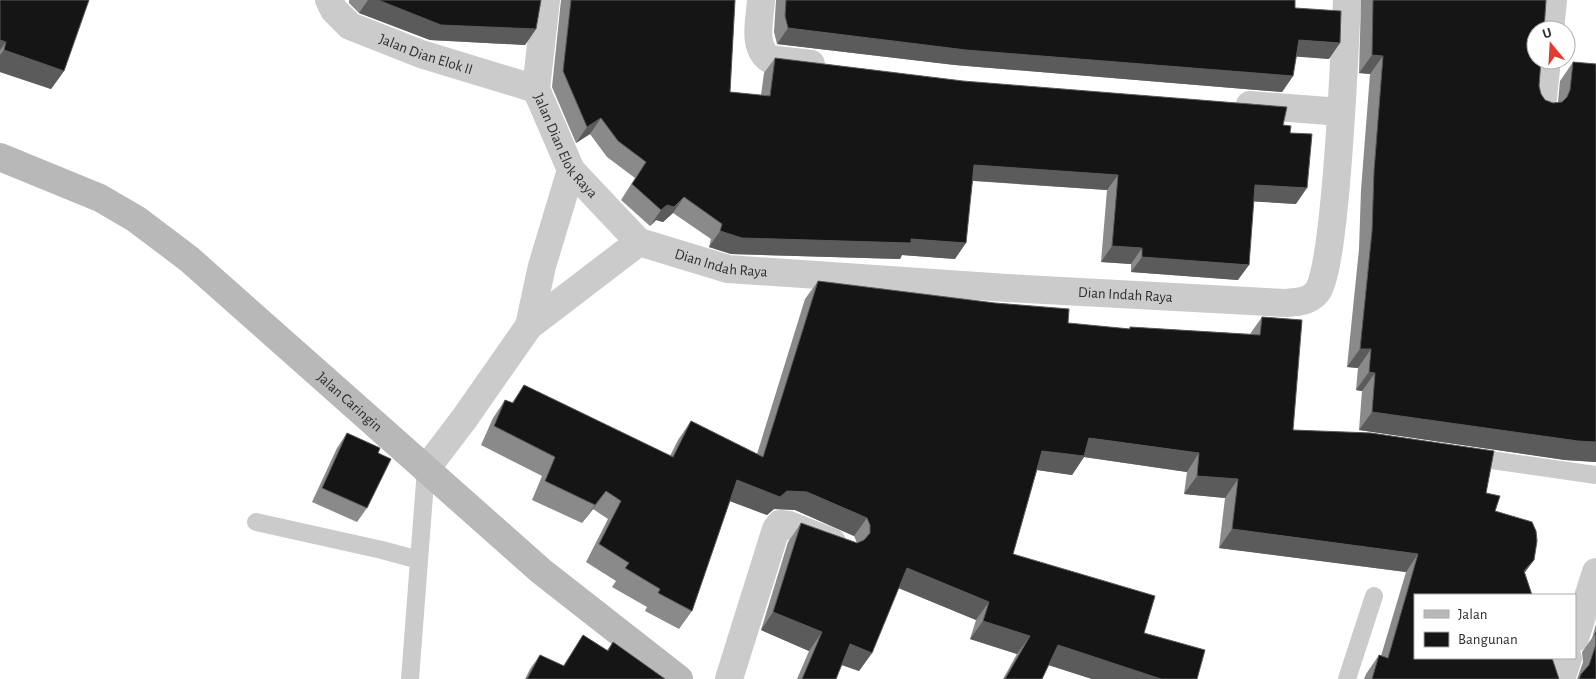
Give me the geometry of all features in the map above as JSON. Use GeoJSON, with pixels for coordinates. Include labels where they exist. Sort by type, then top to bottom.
{"type":"FeatureCollection","features":[{"type":"Feature","properties":{"kind":"main road","name":"Jalan Caringin"},"geometry":{"type":"LineString","coordinates":[[0,157],[100,198],[136,219],[189,259],[542,571],[679,679]]}},
{"type":"Feature","properties":{"kind":"street","name":"Jalan Dian Elok II"},"geometry":{"type":"LineString","coordinates":[[330,0],[334,10],[350,26],[421,54],[536,89]]}},
{"type":"Feature","properties":{"kind":"street","name":"Jalan Dian Elok Raya"},"geometry":{"type":"LineString","coordinates":[[546,0],[536,89],[571,170],[639,242]]}},
{"type":"Feature","properties":{"kind":"street"},"geometry":{"type":"LineString","coordinates":[[761,0],[758,42],[769,59],[835,67]]}},
{"type":"Feature","properties":{"kind":"street","name":"Dian Indah Raya"},"geometry":{"type":"LineString","coordinates":[[639,242],[728,268],[794,275],[1266,302],[1306,301],[1317,292],[1322,283],[1328,247],[1341,112],[1348,0]]}},
{"type":"Feature","properties":{"kind":"street"},"geometry":{"type":"LineString","coordinates":[[1551,20],[1553,0]]}},
{"type":"Feature","properties":{"kind":"street"},"geometry":{"type":"LineString","coordinates":[[1542,106],[1546,70]]}},
{"type":"Feature","properties":{"kind":"street"},"geometry":{"type":"LineString","coordinates":[[1222,103],[1341,112]]}},
{"type":"Feature","properties":{"kind":"street"},"geometry":{"type":"LineString","coordinates":[[529,326],[542,266],[571,170]]}},
{"type":"Feature","properties":{"kind":"street"},"geometry":{"type":"LineString","coordinates":[[426,469],[464,420],[529,326],[639,242]]}},
{"type":"Feature","properties":{"kind":"street"},"geometry":{"type":"LineString","coordinates":[[730,679],[776,530],[780,524],[789,525],[842,546]]}},
{"type":"Feature","properties":{"kind":"street"},"geometry":{"type":"LineString","coordinates":[[1576,635],[1596,572]]}},
{"type":"Feature","properties":{"kind":"street"},"geometry":{"type":"LineString","coordinates":[[1561,679],[1568,659]]}},
{"type":"Feature","properties":{"kind":"lane"},"geometry":{"type":"LineString","coordinates":[[1452,455],[1596,475]]}},
{"type":"Feature","properties":{"kind":"lane"},"geometry":{"type":"LineString","coordinates":[[410,679],[426,469]]}},
{"type":"Feature","properties":{"kind":"lane"},"geometry":{"type":"LineString","coordinates":[[256,522],[419,560]]}},
{"type":"Feature","properties":{"kind":"lane"},"geometry":{"type":"LineString","coordinates":[[1347,679],[1374,596]]}},
{"type":"Feature","properties":{"kind":"building"},"geometry":{"type":"Polygon","coordinates":[[[0,0],[89,0],[64,71],[4,50],[6,42],[0,40],[0,0]]]}},
{"type":"Feature","properties":{"kind":"building"},"geometry":{"type":"Polygon","coordinates":[[[378,0],[541,0],[536,29],[441,25],[378,0]]]}},
{"type":"Feature","properties":{"kind":"building"},"geometry":{"type":"Polygon","coordinates":[[[571,0],[735,0],[730,92],[770,96],[775,58],[963,81],[1287,107],[1283,125],[1291,126],[1290,133],[1312,134],[1307,188],[1255,185],[1249,265],[1142,257],[1142,248],[1112,246],[1118,175],[974,165],[966,243],[911,239],[911,243],[742,238],[720,231],[722,224],[684,197],[674,207],[667,205],[661,210],[632,184],[646,162],[618,141],[601,118],[587,127],[563,71],[571,0]]]}},
{"type":"Feature","properties":{"kind":"building"},"geometry":{"type":"Polygon","coordinates":[[[786,0],[1295,0],[1295,8],[1341,11],[1340,43],[1299,40],[1293,76],[966,50],[788,28],[785,16],[786,0]]]}},
{"type":"Feature","properties":{"kind":"building"},"geometry":{"type":"Polygon","coordinates":[[[1373,0],[1546,0],[1545,20],[1526,20],[1526,70],[1540,70],[1539,86],[1545,100],[1553,103],[1562,102],[1567,97],[1570,90],[1572,70],[1576,70],[1576,62],[1596,64],[1596,442],[1372,412],[1375,373],[1369,372],[1371,349],[1360,349],[1372,231],[1374,171],[1383,56],[1372,55],[1373,0]]]}},
{"type":"Feature","properties":{"kind":"building"},"geometry":{"type":"Polygon","coordinates":[[[818,281],[995,303],[1069,309],[1068,323],[1130,329],[1130,327],[1260,335],[1262,317],[1302,320],[1293,430],[1371,433],[1494,451],[1486,493],[1500,496],[1495,511],[1532,522],[1536,531],[1537,541],[1534,560],[1524,571],[1532,594],[1414,594],[1414,659],[1552,659],[1559,679],[1372,679],[1379,655],[1388,658],[1418,554],[1232,529],[1238,479],[1197,476],[1199,453],[1089,438],[1084,456],[1042,451],[1013,554],[1155,596],[1144,633],[1205,650],[1197,679],[1161,679],[1058,645],[1042,679],[1005,679],[1030,636],[983,621],[989,602],[907,568],[872,653],[850,644],[836,679],[802,679],[822,632],[773,612],[801,523],[857,543],[864,540],[870,533],[870,525],[867,518],[807,492],[787,491],[780,497],[737,480],[692,611],[658,593],[660,589],[625,568],[629,563],[599,544],[621,501],[606,491],[595,505],[545,481],[555,457],[494,426],[505,400],[513,403],[524,385],[673,457],[691,421],[763,457],[818,281]]]}},
{"type":"Feature","properties":{"kind":"building"},"geometry":{"type":"Polygon","coordinates":[[[347,433],[380,448],[378,453],[391,459],[367,508],[322,488],[347,433]]]}},
{"type":"Feature","properties":{"kind":"building"},"geometry":{"type":"Polygon","coordinates":[[[583,635],[608,651],[613,642],[665,679],[527,679],[540,655],[564,666],[583,635]]]}},
{"type":"Feature","properties":{"kind":"building"},"geometry":{"type":"Polygon","coordinates":[[[1596,644],[1596,679],[1579,679],[1589,665],[1596,644]]]}}]}
